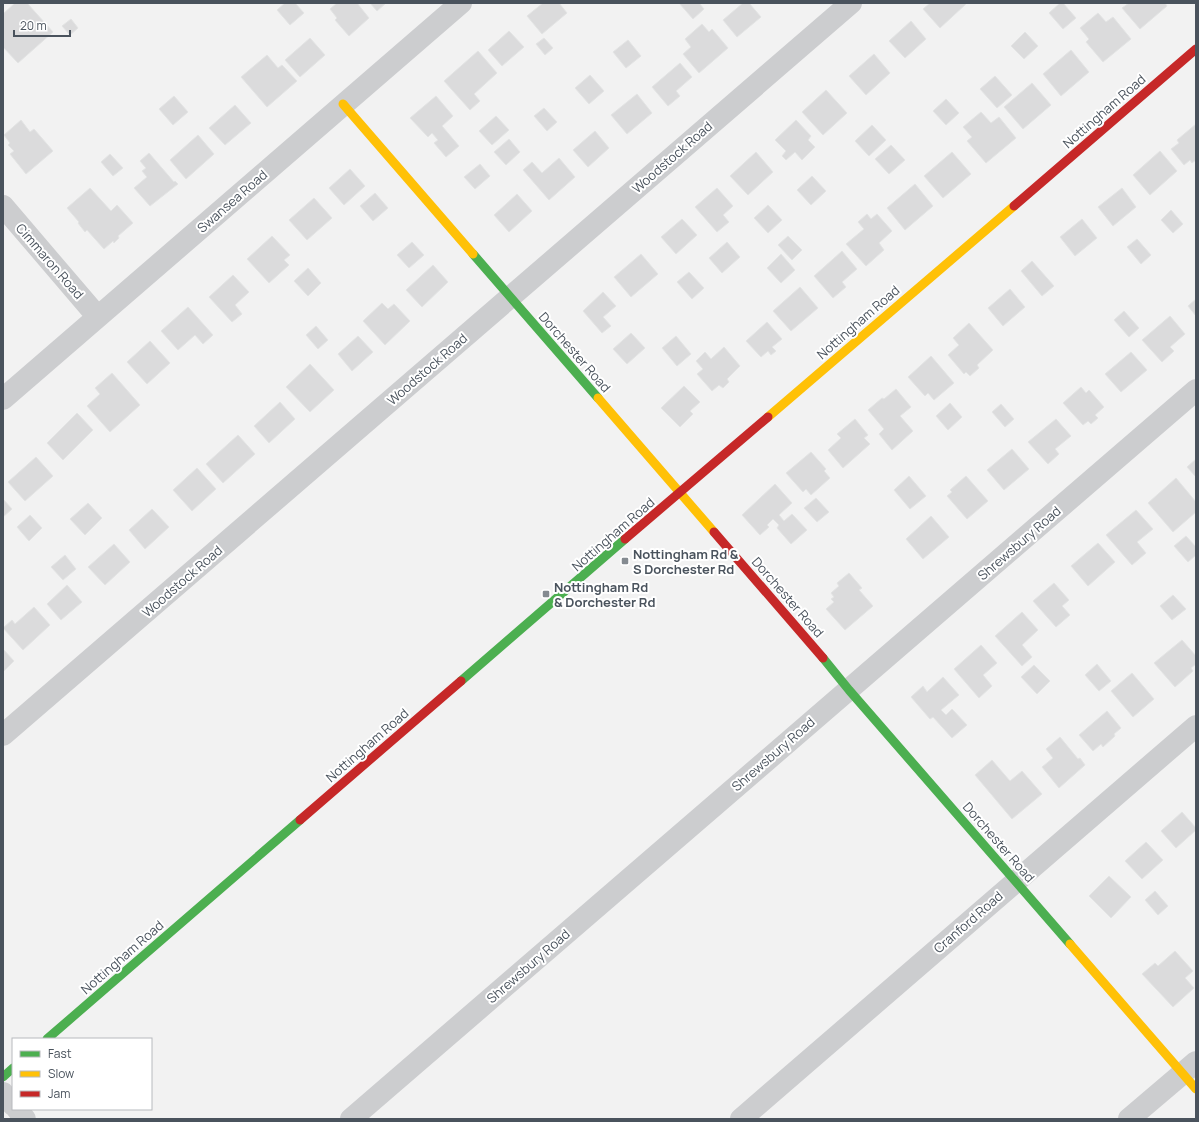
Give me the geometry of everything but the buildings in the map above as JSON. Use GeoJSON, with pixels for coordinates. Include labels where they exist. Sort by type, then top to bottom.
{"type":"FeatureCollection","features":[{"type":"Feature","properties":{"kind":"street","name":"Swansea Road"},"geometry":{"type":"LineString","coordinates":[[3,399],[97,316],[461,3]]}},
{"type":"Feature","properties":{"kind":"street","name":"Woodstock Road"},"geometry":{"type":"LineString","coordinates":[[3,735],[851,3]]}},
{"type":"Feature","properties":{"kind":"street","name":"Nottingham Road"},"geometry":{"type":"LineString","coordinates":[[48,1038],[680,492],[1196,49]]}},
{"type":"Feature","properties":{"kind":"street","name":"Dorchester Road"},"geometry":{"type":"LineString","coordinates":[[343,104],[1016,881],[1192,1075]]}},
{"type":"Feature","properties":{"kind":"street","name":"Cimmaron Road"},"geometry":{"type":"LineString","coordinates":[[3,206],[97,316]]}},
{"type":"Feature","properties":{"kind":"street","name":"Shrewsbury Road"},"geometry":{"type":"LineString","coordinates":[[351,1119],[1196,390]]}},
{"type":"Feature","properties":{"kind":"street","name":"Cranford Road"},"geometry":{"type":"LineString","coordinates":[[741,1119],[1196,726]]}},
{"type":"Feature","properties":{"kind":"street"},"geometry":{"type":"LineString","coordinates":[[3,1077],[12,1069]]}},
{"type":"Feature","properties":{"kind":"street"},"geometry":{"type":"LineString","coordinates":[[1129,1119],[1192,1075]]}},
{"type":"Feature","properties":{"kind":"street"},"geometry":{"type":"LineString","coordinates":[[3,1093],[12,1104]]}},
{"type":"Feature","properties":{"kind":"street"},"geometry":{"type":"LineString","coordinates":[[18,1110],[25,1119]]}},
{"type":"Feature","properties":{"kind":"traffic: fast"},"geometry":{"type":"LineString","coordinates":[[473,254],[598,398]]}},
{"type":"Feature","properties":{"kind":"traffic: fast"},"geometry":{"type":"LineString","coordinates":[[461,681],[625,539]]}},
{"type":"Feature","properties":{"kind":"traffic: fast"},"geometry":{"type":"LineString","coordinates":[[823,658],[849,690],[1070,944]]}},
{"type":"Feature","properties":{"kind":"traffic: fast"},"geometry":{"type":"LineString","coordinates":[[48,1038],[300,820]]}},
{"type":"Feature","properties":{"kind":"traffic: fast"},"geometry":{"type":"LineString","coordinates":[[3,1077],[12,1069]]}},
{"type":"Feature","properties":{"kind":"traffic: slow"},"geometry":{"type":"LineString","coordinates":[[343,104],[473,254]]}},
{"type":"Feature","properties":{"kind":"traffic: slow"},"geometry":{"type":"LineString","coordinates":[[768,417],[1014,206]]}},
{"type":"Feature","properties":{"kind":"traffic: slow"},"geometry":{"type":"LineString","coordinates":[[598,398],[714,532]]}},
{"type":"Feature","properties":{"kind":"traffic: slow"},"geometry":{"type":"LineString","coordinates":[[1070,944],[1196,1089]]}},
{"type":"Feature","properties":{"kind":"traffic: jam"},"geometry":{"type":"LineString","coordinates":[[1014,206],[1196,49]]}},
{"type":"Feature","properties":{"kind":"traffic: jam"},"geometry":{"type":"LineString","coordinates":[[625,539],[768,417]]}},
{"type":"Feature","properties":{"kind":"traffic: jam"},"geometry":{"type":"LineString","coordinates":[[714,532],[823,658]]}},
{"type":"Feature","properties":{"kind":"traffic: jam"},"geometry":{"type":"LineString","coordinates":[[300,820],[461,681]]}},
{"type":"Feature","properties":{"kind":"place","name":"Nottingham Rd & S Dorchester Rd"},"geometry":{"type":"Point","coordinates":[625,561]}},
{"type":"Feature","properties":{"kind":"place","name":"Nottingham Rd & Dorchester Rd"},"geometry":{"type":"Point","coordinates":[546,594]}}]}
